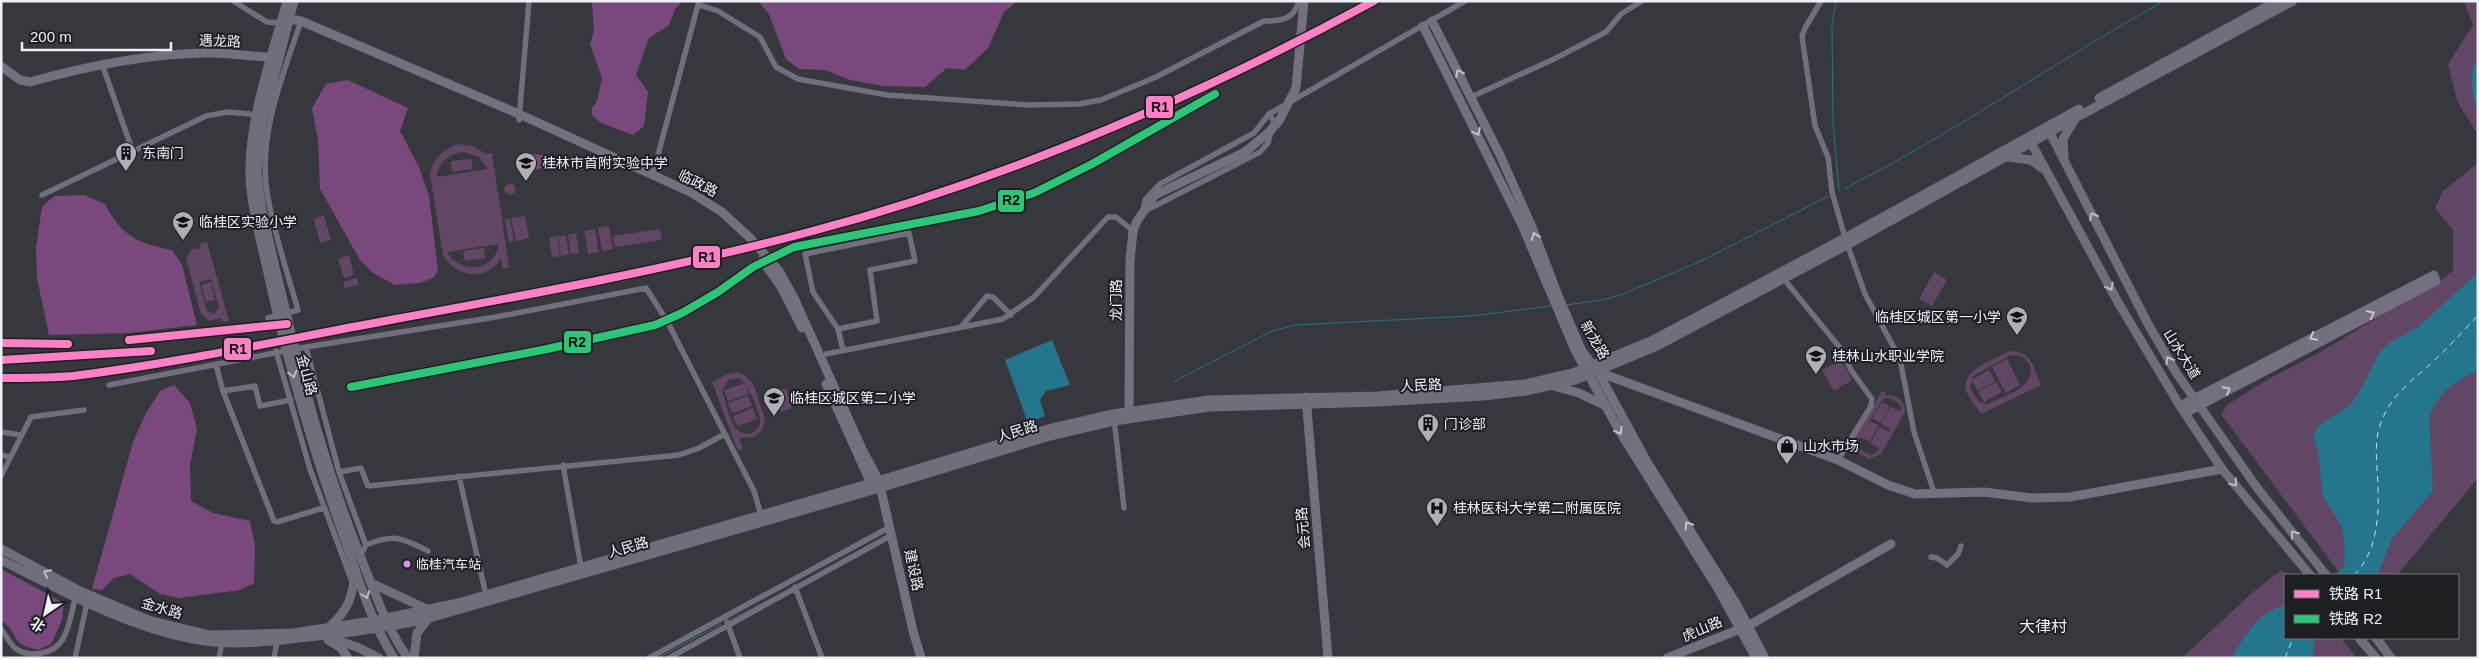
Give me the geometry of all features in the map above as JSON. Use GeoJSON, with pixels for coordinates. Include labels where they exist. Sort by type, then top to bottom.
{"type":"FeatureCollection","features":[{"type":"Feature","properties":{"kind":"main road","name":"金山路"},"geometry":{"type":"LineString","coordinates":[[286,21],[287,1]]}},
{"type":"Feature","properties":{"kind":"main road","name":"金山路"},"geometry":{"type":"LineString","coordinates":[[294,1],[286,21],[254,127],[253,203],[277,313],[356,573],[377,625],[394,658]]}},
{"type":"Feature","properties":{"kind":"main road"},"geometry":{"type":"LineString","coordinates":[[1591,370],[1657,346],[1783,278],[2277,1]]}},
{"type":"Feature","properties":{"kind":"main road"},"geometry":{"type":"LineString","coordinates":[[2048,129],[2076,118],[2293,1]]}},
{"type":"Feature","properties":{"kind":"main road"},"geometry":{"type":"LineString","coordinates":[[2065,161],[2063,139],[2076,118]]}},
{"type":"Feature","properties":{"kind":"main road","name":"山水大道"},"geometry":{"type":"LineString","coordinates":[[2048,129],[2148,324],[2197,402],[2258,489],[2325,574]]}},
{"type":"Feature","properties":{"kind":"main road"},"geometry":{"type":"LineString","coordinates":[[1591,370],[1846,242],[2006,157],[2029,140]]}},
{"type":"Feature","properties":{"kind":"main road","name":"山水大道"},"geometry":{"type":"LineString","coordinates":[[2029,140],[2119,304],[2182,410],[2222,469],[2309,574]]}},
{"type":"Feature","properties":{"kind":"main road"},"geometry":{"type":"LineString","coordinates":[[2006,157],[2031,160],[2045,171]]}},
{"type":"Feature","properties":{"kind":"main road","name":"人民路"},"geometry":{"type":"LineString","coordinates":[[1113,418],[1129,411],[1209,400],[1462,397],[1526,391],[1550,385],[1591,370]]}},
{"type":"Feature","properties":{"kind":"main road","name":"人民路"},"geometry":{"type":"LineString","coordinates":[[459,607],[876,485],[1048,429],[1113,418],[1210,407],[1482,389],[1525,384],[1591,370]]}},
{"type":"Feature","properties":{"kind":"main road","name":"金山路"},"geometry":{"type":"LineString","coordinates":[[318,450],[371,583],[388,622],[408,658]]}},
{"type":"Feature","properties":{"kind":"main road","name":"人民路"},"geometry":{"type":"LineString","coordinates":[[459,607],[486,595],[581,567],[761,515],[876,485]]}},
{"type":"Feature","properties":{"kind":"main road","name":"金水路"},"geometry":{"type":"LineString","coordinates":[[1,549],[107,603],[148,620],[210,635],[233,636],[293,633],[328,628],[377,625]]}},
{"type":"Feature","properties":{"kind":"main road","name":"金水路"},"geometry":{"type":"LineString","coordinates":[[1,560],[75,598],[170,634],[222,642],[277,641],[319,636],[377,625]]}},
{"type":"Feature","properties":{"kind":"main road"},"geometry":{"type":"LineString","coordinates":[[328,628],[344,614],[354,586],[356,573]]}},
{"type":"Feature","properties":{"kind":"main road"},"geometry":{"type":"LineString","coordinates":[[371,583],[429,614]]}},
{"type":"Feature","properties":{"kind":"main road"},"geometry":{"type":"LineString","coordinates":[[377,625],[459,607]]}},
{"type":"Feature","properties":{"kind":"main road"},"geometry":{"type":"LineString","coordinates":[[414,658],[417,633],[429,614]]}},
{"type":"Feature","properties":{"kind":"main road"},"geometry":{"type":"LineString","coordinates":[[319,636],[345,642],[379,658]]}},
{"type":"Feature","properties":{"kind":"main road"},"geometry":{"type":"LineString","coordinates":[[2360,639],[2376,658]]}},
{"type":"Feature","properties":{"kind":"main road"},"geometry":{"type":"LineString","coordinates":[[2377,639],[2391,658]]}},
{"type":"Feature","properties":{"kind":"street"},"geometry":{"type":"LineString","coordinates":[[233,1],[267,22],[286,21]]}},
{"type":"Feature","properties":{"kind":"street"},"geometry":{"type":"LineString","coordinates":[[519,117],[530,1]]}},
{"type":"Feature","properties":{"kind":"street"},"geometry":{"type":"LineString","coordinates":[[654,170],[699,3],[718,11],[760,37],[776,67],[798,79],[887,95],[1028,105],[1059,105],[1101,100],[1156,78],[1237,37],[1264,21],[1283,21],[1294,13],[1299,1]]}},
{"type":"Feature","properties":{"kind":"street","name":"龙门路"},"geometry":{"type":"LineString","coordinates":[[1129,411],[1130,261],[1133,231],[1155,195],[1245,152],[1279,121],[1296,88],[1304,1]]}},
{"type":"Feature","properties":{"kind":"street"},"geometry":{"type":"LineString","coordinates":[[1143,212],[1145,200],[1160,184],[1254,133],[1269,114],[1465,1]]}},
{"type":"Feature","properties":{"kind":"street"},"geometry":{"type":"LineString","coordinates":[[1471,97],[1554,59],[1606,32],[1621,14],[1642,1]]}},
{"type":"Feature","properties":{"kind":"street"},"geometry":{"type":"LineString","coordinates":[[1820,1],[1804,28],[1802,36],[1816,126],[1826,151],[1832,192],[1846,242],[1865,294],[1900,359],[1914,432],[1935,495]]}},
{"type":"Feature","properties":{"kind":"street","name":"临政路"},"geometry":{"type":"LineString","coordinates":[[286,21],[300,24],[519,117],[722,212],[762,250],[779,271],[862,449],[876,485]]}},
{"type":"Feature","properties":{"kind":"street","name":"新龙路"},"geometry":{"type":"LineString","coordinates":[[1432,21],[1471,97],[1532,227],[1555,299]]}},
{"type":"Feature","properties":{"kind":"street"},"geometry":{"type":"LineString","coordinates":[[268,318],[298,310],[270,207],[266,177],[268,132],[273,108],[300,24]]}},
{"type":"Feature","properties":{"kind":"street","name":"新龙路"},"geometry":{"type":"LineString","coordinates":[[1423,26],[1522,225],[1567,325],[1591,370],[1606,406],[1641,468],[1717,587],[1766,658]]}},
{"type":"Feature","properties":{"kind":"street","name":"遇龙路"},"geometry":{"type":"LineString","coordinates":[[1,66],[20,80],[30,82],[125,60],[207,53],[266,57]]}},
{"type":"Feature","properties":{"kind":"street"},"geometry":{"type":"LineString","coordinates":[[102,64],[133,152]]}},
{"type":"Feature","properties":{"kind":"street"},"geometry":{"type":"LineString","coordinates":[[42,195],[206,116],[228,112],[250,114]]}},
{"type":"Feature","properties":{"kind":"street"},"geometry":{"type":"LineString","coordinates":[[1143,212],[1260,152],[1268,143],[1274,121],[1269,114]]}},
{"type":"Feature","properties":{"kind":"street"},"geometry":{"type":"LineString","coordinates":[[826,354],[992,322],[1011,315],[1040,291],[1108,217],[1116,217],[1133,231]]}},
{"type":"Feature","properties":{"kind":"street"},"geometry":{"type":"LineString","coordinates":[[838,329],[877,322],[870,270],[915,261],[909,233],[805,254],[814,292],[838,329],[843,350]]}},
{"type":"Feature","properties":{"kind":"street"},"geometry":{"type":"LineString","coordinates":[[2182,410],[2434,275],[2436,281],[2197,402]]}},
{"type":"Feature","properties":{"kind":"street"},"geometry":{"type":"LineString","coordinates":[[1783,278],[1841,348],[1851,370],[1872,399],[1871,406],[1838,460]]}},
{"type":"Feature","properties":{"kind":"street"},"geometry":{"type":"LineString","coordinates":[[109,385],[276,352],[496,317],[646,288],[667,321],[754,491],[761,515]]}},
{"type":"Feature","properties":{"kind":"street"},"geometry":{"type":"LineString","coordinates":[[961,328],[987,296],[993,297],[1011,315]]}},
{"type":"Feature","properties":{"kind":"street"},"geometry":{"type":"LineString","coordinates":[[306,347],[339,472],[366,545]]}},
{"type":"Feature","properties":{"kind":"street"},"geometry":{"type":"LineString","coordinates":[[276,352],[323,508],[354,586]]}},
{"type":"Feature","properties":{"kind":"street"},"geometry":{"type":"LineString","coordinates":[[216,365],[223,391],[274,521],[278,522],[323,508]]}},
{"type":"Feature","properties":{"kind":"street"},"geometry":{"type":"LineString","coordinates":[[1591,370],[1838,460],[1888,486],[1915,494],[1935,495],[1984,492],[2032,498],[2070,498],[2222,469]]}},
{"type":"Feature","properties":{"kind":"street","name":"新龙路"},"geometry":{"type":"LineString","coordinates":[[1591,370],[1612,398],[1647,462],[1744,627],[1756,658]]}},
{"type":"Feature","properties":{"kind":"street"},"geometry":{"type":"LineString","coordinates":[[1612,398],[1615,385],[1624,381]]}},
{"type":"Feature","properties":{"kind":"street"},"geometry":{"type":"LineString","coordinates":[[1550,385],[1579,393],[1606,406]]}},
{"type":"Feature","properties":{"kind":"street"},"geometry":{"type":"LineString","coordinates":[[223,391],[255,386],[260,406],[291,400]]}},
{"type":"Feature","properties":{"kind":"street","name":"会元路"},"geometry":{"type":"LineString","coordinates":[[1306,400],[1328,658]]}},
{"type":"Feature","properties":{"kind":"street"},"geometry":{"type":"LineString","coordinates":[[1,476],[32,417],[84,410]]}},
{"type":"Feature","properties":{"kind":"street"},"geometry":{"type":"LineString","coordinates":[[1113,418],[1124,508]]}},
{"type":"Feature","properties":{"kind":"street"},"geometry":{"type":"LineString","coordinates":[[1,432],[21,435]]}},
{"type":"Feature","properties":{"kind":"street"},"geometry":{"type":"LineString","coordinates":[[339,472],[360,468],[368,486],[686,454],[725,434]]}},
{"type":"Feature","properties":{"kind":"street"},"geometry":{"type":"LineString","coordinates":[[1,455],[10,457]]}},
{"type":"Feature","properties":{"kind":"street"},"geometry":{"type":"LineString","coordinates":[[563,465],[581,567]]}},
{"type":"Feature","properties":{"kind":"street"},"geometry":{"type":"LineString","coordinates":[[459,476],[486,595]]}},
{"type":"Feature","properties":{"kind":"street","name":"建设路"},"geometry":{"type":"LineString","coordinates":[[876,485],[891,531],[913,631],[921,658]]}},
{"type":"Feature","properties":{"kind":"street"},"geometry":{"type":"LineString","coordinates":[[649,658],[726,618],[791,581],[891,531]]}},
{"type":"Feature","properties":{"kind":"street"},"geometry":{"type":"LineString","coordinates":[[672,657],[796,589],[891,531]]}},
{"type":"Feature","properties":{"kind":"street"},"geometry":{"type":"LineString","coordinates":[[360,556],[366,545],[386,537],[398,537],[428,551]]}},
{"type":"Feature","properties":{"kind":"street","name":"虎山路"},"geometry":{"type":"LineString","coordinates":[[1667,658],[1744,627],[1891,544]]}},
{"type":"Feature","properties":{"kind":"street"},"geometry":{"type":"LineString","coordinates":[[1931,557],[1938,558],[1947,565],[1958,554],[1961,546]]}},
{"type":"Feature","properties":{"kind":"street"},"geometry":{"type":"LineString","coordinates":[[791,581],[796,589],[822,658]]}},
{"type":"Feature","properties":{"kind":"street"},"geometry":{"type":"LineString","coordinates":[[1,629],[9,641],[19,650],[38,654],[50,651],[63,639],[75,598]]}},
{"type":"Feature","properties":{"kind":"street"},"geometry":{"type":"LineString","coordinates":[[75,658],[87,603]]}},
{"type":"Feature","properties":{"kind":"street"},"geometry":{"type":"LineString","coordinates":[[726,618],[740,658]]}},
{"type":"Feature","properties":{"kind":"street"},"geometry":{"type":"LineString","coordinates":[[319,636],[337,644],[348,658]]}},
{"type":"Feature","properties":{"kind":"street"},"geometry":{"type":"LineString","coordinates":[[274,658],[277,641]]}},
{"type":"Feature","properties":{"kind":"street"},"geometry":{"type":"LineString","coordinates":[[219,658],[222,642]]}},
{"type":"Feature","properties":{"kind":"shaded area"},"geometry":{"type":"Polygon","coordinates":[[[592,1],[683,1],[675,9],[669,25],[649,38],[636,75],[648,92],[644,126],[633,135],[601,123],[592,115],[592,108],[597,101],[602,78],[590,44],[594,31],[592,1]]]}},
{"type":"Feature","properties":{"kind":"shaded area"},"geometry":{"type":"Polygon","coordinates":[[[758,1],[1017,1],[1004,12],[988,48],[965,70],[947,68],[925,87],[884,86],[850,80],[825,70],[799,69],[786,59],[769,14],[758,1]]]}},
{"type":"Feature","properties":{"kind":"shaded area"},"geometry":{"type":"Polygon","coordinates":[[[2464,1],[2478,1],[2478,135],[2457,101],[2448,64],[2473,25],[2464,1]]]}},
{"type":"Feature","properties":{"kind":"shaded area"},"geometry":{"type":"Polygon","coordinates":[[[348,80],[408,108],[400,131],[419,167],[429,196],[438,271],[433,278],[420,283],[395,285],[373,273],[360,260],[320,189],[318,140],[312,108],[326,84],[348,80]]]}},
{"type":"Feature","properties":{"kind":"shaded area"},"geometry":{"type":"Polygon","coordinates":[[[459,144],[473,146],[486,154],[492,153],[509,267],[503,269],[501,258],[488,271],[472,274],[456,269],[443,255],[430,174],[431,168],[440,155],[459,144]],[[464,152],[454,154],[446,159],[440,167],[437,177],[488,169],[479,157],[464,152]],[[499,244],[447,252],[460,264],[476,267],[484,265],[491,260],[499,244]]]}},
{"type":"Feature","properties":{"kind":"shaded area"},"geometry":{"type":"Polygon","coordinates":[[[528,153],[546,156],[557,165],[532,170],[528,153]]]}},
{"type":"Feature","properties":{"kind":"shaded area"},"geometry":{"type":"Polygon","coordinates":[[[471,159],[473,169],[452,172],[451,161],[471,159]]]}},
{"type":"Feature","properties":{"kind":"shaded area"},"geometry":{"type":"Polygon","coordinates":[[[2478,163],[2478,478],[2398,574],[2340,574],[2221,414],[2227,405],[2265,381],[2324,350],[2409,298],[2433,288],[2453,270],[2453,230],[2435,208],[2443,191],[2478,163]]]}},
{"type":"Feature","properties":{"kind":"shaded area"},"geometry":{"type":"Polygon","coordinates":[[[510,183],[516,189],[510,195],[504,189],[510,183]]]}},
{"type":"Feature","properties":{"kind":"shaded area"},"geometry":{"type":"Polygon","coordinates":[[[84,195],[105,204],[124,231],[140,241],[172,250],[182,265],[197,325],[129,333],[49,335],[37,278],[36,248],[42,207],[54,196],[84,195]]]}},
{"type":"Feature","properties":{"kind":"shaded area"},"geometry":{"type":"Polygon","coordinates":[[[324,215],[331,240],[320,243],[314,219],[324,215]]]}},
{"type":"Feature","properties":{"kind":"shaded area"},"geometry":{"type":"Polygon","coordinates":[[[525,216],[529,238],[516,241],[511,218],[525,216]]]}},
{"type":"Feature","properties":{"kind":"shaded area"},"geometry":{"type":"Polygon","coordinates":[[[510,219],[514,241],[509,242],[505,220],[510,219]]]}},
{"type":"Feature","properties":{"kind":"shaded area"},"geometry":{"type":"Polygon","coordinates":[[[609,226],[613,249],[602,251],[598,228],[609,226]]]}},
{"type":"Feature","properties":{"kind":"shaded area"},"geometry":{"type":"Polygon","coordinates":[[[595,229],[599,252],[588,254],[584,231],[595,229]]]}},
{"type":"Feature","properties":{"kind":"shaded area"},"geometry":{"type":"Polygon","coordinates":[[[660,229],[662,240],[615,247],[613,236],[660,229]]]}},
{"type":"Feature","properties":{"kind":"shaded area"},"geometry":{"type":"Polygon","coordinates":[[[576,233],[579,253],[571,254],[568,235],[576,233]]]}},
{"type":"Feature","properties":{"kind":"shaded area"},"geometry":{"type":"Polygon","coordinates":[[[566,235],[569,254],[561,256],[558,236],[566,235]]]}},
{"type":"Feature","properties":{"kind":"shaded area"},"geometry":{"type":"Polygon","coordinates":[[[557,236],[560,256],[552,257],[549,238],[557,236]]]}},
{"type":"Feature","properties":{"kind":"shaded area"},"geometry":{"type":"Polygon","coordinates":[[[207,242],[229,321],[222,322],[221,318],[209,321],[201,314],[186,258],[192,249],[201,248],[200,244],[207,242]],[[211,279],[199,282],[207,311],[214,314],[219,308],[211,279]]]}},
{"type":"Feature","properties":{"kind":"shaded area"},"geometry":{"type":"Polygon","coordinates":[[[484,248],[485,258],[465,261],[463,251],[484,248]]]}},
{"type":"Feature","properties":{"kind":"shaded area"},"geometry":{"type":"Polygon","coordinates":[[[349,255],[354,275],[344,278],[338,259],[349,255]]]}},
{"type":"Feature","properties":{"kind":"shaded area"},"geometry":{"type":"Polygon","coordinates":[[[1934,272],[1947,280],[1932,306],[1919,299],[1934,272]]]}},
{"type":"Feature","properties":{"kind":"shaded area"},"geometry":{"type":"Polygon","coordinates":[[[357,278],[359,285],[345,288],[343,282],[357,278]]]}},
{"type":"Feature","properties":{"kind":"shaded area"},"geometry":{"type":"Polygon","coordinates":[[[211,282],[215,300],[206,302],[201,285],[211,282]]]}},
{"type":"Feature","properties":{"kind":"shaded area"},"geometry":{"type":"Polygon","coordinates":[[[2007,352],[2020,352],[2029,358],[2041,385],[1981,414],[1967,393],[1966,383],[1968,377],[1979,366],[2007,352]],[[2018,355],[2009,356],[1973,376],[1970,389],[1979,402],[1988,404],[2023,386],[2028,380],[2030,374],[2029,364],[2018,355]]]}},
{"type":"Feature","properties":{"kind":"shaded area"},"geometry":{"type":"Polygon","coordinates":[[[2007,359],[2020,385],[2006,393],[1992,367],[2007,359]]]}},
{"type":"Feature","properties":{"kind":"shaded area"},"geometry":{"type":"Polygon","coordinates":[[[1841,360],[1852,380],[1834,391],[1822,370],[1841,360]]]}},
{"type":"Feature","properties":{"kind":"shaded area"},"geometry":{"type":"Polygon","coordinates":[[[1989,370],[1995,381],[1978,391],[1972,380],[1989,370]]]}},
{"type":"Feature","properties":{"kind":"shaded area"},"geometry":{"type":"Polygon","coordinates":[[[737,372],[745,375],[753,383],[765,420],[762,430],[754,437],[739,438],[743,449],[738,451],[712,382],[737,372]],[[738,378],[728,380],[722,391],[733,424],[739,431],[745,434],[752,433],[758,428],[760,417],[753,397],[742,380],[738,378]]]}},
{"type":"Feature","properties":{"kind":"shaded area"},"geometry":{"type":"Polygon","coordinates":[[[1996,382],[2002,392],[1984,402],[1978,392],[1996,382]]]}},
{"type":"Feature","properties":{"kind":"shaded area"},"geometry":{"type":"Polygon","coordinates":[[[745,383],[749,394],[728,401],[724,390],[745,383]]]}},
{"type":"Feature","properties":{"kind":"shaded area"},"geometry":{"type":"Polygon","coordinates":[[[174,385],[190,403],[197,429],[190,465],[191,501],[213,513],[250,521],[255,546],[254,583],[240,590],[179,598],[160,594],[130,574],[114,578],[102,590],[92,589],[133,442],[146,413],[160,391],[174,385]]]}},
{"type":"Feature","properties":{"kind":"shaded area"},"geometry":{"type":"Polygon","coordinates":[[[786,388],[792,408],[781,412],[774,392],[786,388]]]}},
{"type":"Feature","properties":{"kind":"shaded area"},"geometry":{"type":"Polygon","coordinates":[[[1882,391],[1886,393],[1884,396],[1888,395],[1899,398],[1905,412],[1881,454],[1869,459],[1849,447],[1882,391]],[[1886,398],[1881,401],[1857,442],[1862,451],[1867,454],[1873,455],[1880,449],[1870,443],[1880,427],[1889,432],[1891,429],[1881,424],[1891,407],[1901,412],[1899,404],[1895,400],[1886,398]]]}},
{"type":"Feature","properties":{"kind":"shaded area"},"geometry":{"type":"Polygon","coordinates":[[[748,396],[752,406],[732,413],[728,403],[748,396]]]}},
{"type":"Feature","properties":{"kind":"shaded area"},"geometry":{"type":"Polygon","coordinates":[[[1882,402],[1890,407],[1881,423],[1872,418],[1882,402]]]}},
{"type":"Feature","properties":{"kind":"shaded area"},"geometry":{"type":"Polygon","coordinates":[[[753,408],[757,419],[737,426],[733,416],[753,408]]]}},
{"type":"Feature","properties":{"kind":"shaded area"},"geometry":{"type":"Polygon","coordinates":[[[1870,421],[1879,426],[1869,442],[1860,437],[1870,421]]]}},
{"type":"Feature","properties":{"kind":"shaded area"},"geometry":{"type":"Polygon","coordinates":[[[1,569],[64,603],[62,620],[51,644],[37,650],[24,646],[18,641],[7,625],[1,621],[1,569]]]}},
{"type":"Feature","properties":{"kind":"shaded area"},"geometry":{"type":"Polygon","coordinates":[[[2280,571],[2288,574],[2284,574],[2284,639],[2342,639],[2357,658],[2182,658],[2252,593],[2280,571]]]}},
{"type":"Feature","properties":{"kind":"water"},"geometry":{"type":"Polygon","coordinates":[[[2478,59],[2478,113],[2472,78],[2478,59]]]}},
{"type":"Feature","properties":{"kind":"water"},"geometry":{"type":"Polygon","coordinates":[[[2478,270],[2478,371],[2463,378],[2443,393],[2430,414],[2433,491],[2392,538],[2378,574],[2335,574],[2344,567],[2345,549],[2342,527],[2323,496],[2318,452],[2313,437],[2319,425],[2349,406],[2359,393],[2379,353],[2389,343],[2418,327],[2473,277],[2478,270]]]}},
{"type":"Feature","properties":{"kind":"water"},"geometry":{"type":"Polygon","coordinates":[[[1052,340],[1070,385],[1046,391],[1040,400],[1045,416],[1028,423],[1005,360],[1052,340]]]}},
{"type":"Feature","properties":{"kind":"water"},"geometry":{"type":"Polygon","coordinates":[[[2284,605],[2284,639],[2316,639],[2314,641],[2313,658],[2231,658],[2259,619],[2284,605]]]}},
{"type":"Feature","properties":{"kind":"waterway"},"geometry":{"type":"LineString","coordinates":[[1836,1],[1832,25],[1833,122],[1839,191]]}},
{"type":"Feature","properties":{"kind":"waterway"},"geometry":{"type":"LineString","coordinates":[[1846,188],[1927,144],[2164,1]]}},
{"type":"Feature","properties":{"kind":"waterway"},"geometry":{"type":"LineString","coordinates":[[1565,305],[1602,300],[1621,295],[1699,262],[1829,196]]}},
{"type":"Feature","properties":{"kind":"waterway"},"geometry":{"type":"LineString","coordinates":[[1173,382],[1272,331],[1295,325],[1471,316],[1551,306]]}},
{"type":"Feature","properties":{"kind":"waterway"},"geometry":{"type":"LineString","coordinates":[[730,620],[784,592]]}},
{"type":"Feature","properties":{"kind":"waterway"},"geometry":{"type":"LineString","coordinates":[[658,658],[721,624]]}},
{"type":"Feature","properties":{"kind":"ferry route"},"geometry":{"type":"LineString","coordinates":[[2355,574],[2367,557],[2375,536],[2378,501],[2377,441],[2384,415],[2399,393],[2434,361],[2478,315]]}},
{"type":"Feature","properties":{"kind":"ferry route"},"geometry":{"type":"LineString","coordinates":[[2285,658],[2293,639]]}},
{"type":"Feature","properties":{"kind":"rail line","name":"R1"},"geometry":{"type":"LineString","coordinates":[[1,378],[73,376],[191,358],[598,281],[704,258],[809,232],[955,188],[1027,162],[1098,133],[1238,71],[1374,1]]}},
{"type":"Feature","properties":{"kind":"rail line","name":"R2"},"geometry":{"type":"LineString","coordinates":[[351,387],[547,349],[655,325],[682,313],[718,292],[753,267],[794,247],[979,211],[1034,193],[1092,164],[1215,94]]}},
{"type":"Feature","properties":{"kind":"rail line","name":"R1"},"geometry":{"type":"LineString","coordinates":[[129,340],[287,324]]}},
{"type":"Feature","properties":{"kind":"rail line","name":"R1"},"geometry":{"type":"LineString","coordinates":[[1,343],[68,344]]}},
{"type":"Feature","properties":{"kind":"rail line","name":"R1"},"geometry":{"type":"LineString","coordinates":[[1,360],[151,351]]}},
{"type":"Feature","properties":{"kind":"place","name":"东南门"},"geometry":{"type":"Point","coordinates":[126,172]}},
{"type":"Feature","properties":{"kind":"place","name":"桂林市首附实验中学"},"geometry":{"type":"Point","coordinates":[526,182]}},
{"type":"Feature","properties":{"kind":"place","name":"临桂区实验小学"},"geometry":{"type":"Point","coordinates":[183,241]}},
{"type":"Feature","properties":{"kind":"place","name":"临桂区城区第一小学"},"geometry":{"type":"Point","coordinates":[2017,336]}},
{"type":"Feature","properties":{"kind":"place","name":"桂林山水职业学院"},"geometry":{"type":"Point","coordinates":[1816,375]}},
{"type":"Feature","properties":{"kind":"place","name":"临桂区城区第二小学"},"geometry":{"type":"Point","coordinates":[774,417]}},
{"type":"Feature","properties":{"kind":"place","name":"门诊部"},"geometry":{"type":"Point","coordinates":[1428,443]}},
{"type":"Feature","properties":{"kind":"place","name":"山水市场"},"geometry":{"type":"Point","coordinates":[1787,465]}},
{"type":"Feature","properties":{"kind":"place","name":"桂林医科大学第二附属医院"},"geometry":{"type":"Point","coordinates":[1437,527]}},
{"type":"Feature","properties":{"kind":"place","name":"临桂汽车站"},"geometry":{"type":"Point","coordinates":[407,564]}},
{"type":"Feature","properties":{"kind":"district","name":"大律村"},"geometry":{"type":"Point","coordinates":[2043,626]}}]}
